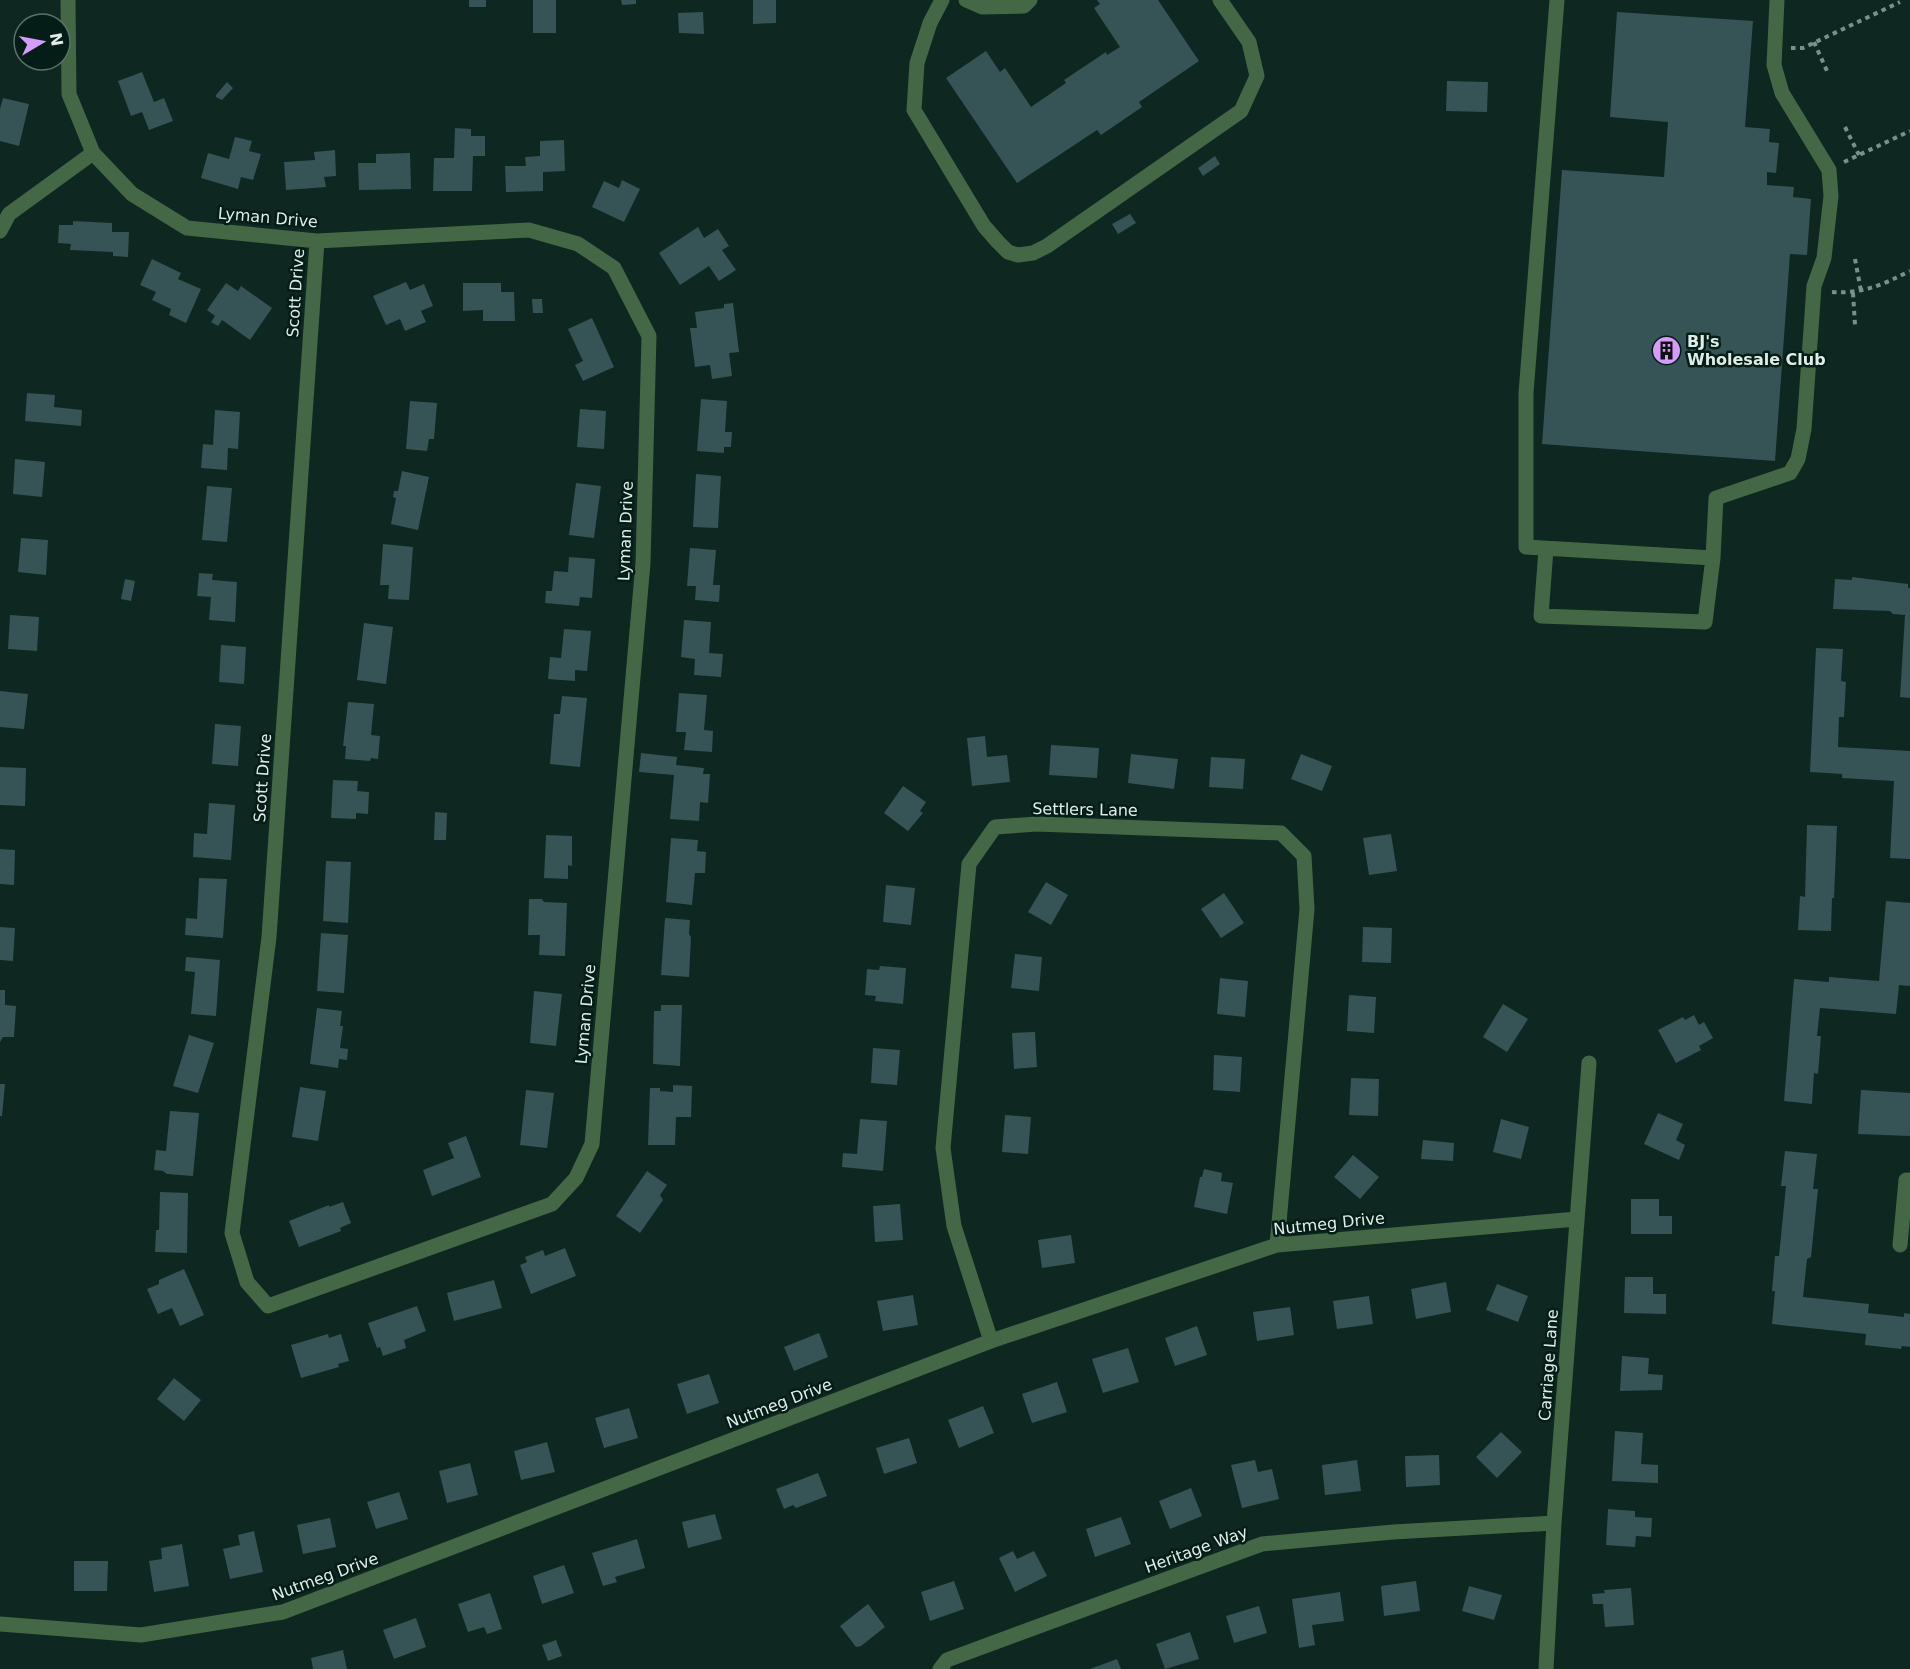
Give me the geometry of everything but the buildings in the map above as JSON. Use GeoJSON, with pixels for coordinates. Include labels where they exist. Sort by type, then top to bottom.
{"type":"FeatureCollection","features":[{"type":"Feature","properties":{"kind":"street","name":"Lyman Drive"},"geometry":{"type":"LineString","coordinates":[[68,0],[69,94],[93,153],[132,194],[187,228],[317,241],[529,230],[578,244],[614,268],[649,336],[643,563],[592,1144],[576,1178],[552,1204],[268,1306]]}},
{"type":"Feature","properties":{"kind":"street"},"geometry":{"type":"LineString","coordinates":[[942,0],[930,23],[917,63],[914,110],[984,226],[1008,252],[1018,255],[1033,253],[1047,246],[1241,111],[1257,76],[1249,42],[1220,0]]}},
{"type":"Feature","properties":{"kind":"street"},"geometry":{"type":"LineString","coordinates":[[966,0],[982,7],[1024,6],[1030,0]]}},
{"type":"Feature","properties":{"kind":"street"},"geometry":{"type":"LineString","coordinates":[[1557,0],[1526,393],[1526,547],[1713,558]]}},
{"type":"Feature","properties":{"kind":"street"},"geometry":{"type":"LineString","coordinates":[[1546,549],[1541,616],[1705,622],[1713,558],[1716,498],[1790,473],[1798,459],[1804,429],[1814,286],[1824,258],[1831,196],[1830,170],[1782,93],[1774,65],[1777,0]]}},
{"type":"Feature","properties":{"kind":"street"},"geometry":{"type":"LineString","coordinates":[[0,231],[9,214],[93,153]]}},
{"type":"Feature","properties":{"kind":"street","name":"Scott Drive"},"geometry":{"type":"LineString","coordinates":[[268,1306],[247,1282],[232,1233],[270,937],[317,241]]}},
{"type":"Feature","properties":{"kind":"street","name":"Settlers Lane"},"geometry":{"type":"LineString","coordinates":[[991,1341],[954,1226],[944,1148],[969,864],[995,827],[1037,824],[1281,833],[1304,856],[1307,909],[1277,1245]]}},
{"type":"Feature","properties":{"kind":"street","name":"Carriage Lane"},"geometry":{"type":"LineString","coordinates":[[1546,1669],[1554,1523],[1589,1063]]}},
{"type":"Feature","properties":{"kind":"street"},"geometry":{"type":"LineString","coordinates":[[1900,1245],[1906,1180],[1910,1180]]}},
{"type":"Feature","properties":{"kind":"street","name":"Nutmeg Drive"},"geometry":{"type":"LineString","coordinates":[[0,1624],[141,1635],[282,1612],[991,1341],[1277,1245],[1577,1219]]}},
{"type":"Feature","properties":{"kind":"street","name":"Heritage Way"},"geometry":{"type":"LineString","coordinates":[[940,1669],[947,1660],[1262,1544],[1393,1532],[1554,1523]]}},
{"type":"Feature","properties":{"kind":"path"},"geometry":{"type":"LineString","coordinates":[[1791,48],[1803,48],[1900,2]]}},
{"type":"Feature","properties":{"kind":"path"},"geometry":{"type":"LineString","coordinates":[[1814,42],[1827,71]]}},
{"type":"Feature","properties":{"kind":"path"},"geometry":{"type":"LineString","coordinates":[[1845,127],[1859,155]]}},
{"type":"Feature","properties":{"kind":"path"},"geometry":{"type":"LineString","coordinates":[[1843,163],[1910,131]]}},
{"type":"Feature","properties":{"kind":"path"},"geometry":{"type":"LineString","coordinates":[[1855,260],[1861,291]]}},
{"type":"Feature","properties":{"kind":"path"},"geometry":{"type":"LineString","coordinates":[[1831,292],[1861,291],[1910,272]]}},
{"type":"Feature","properties":{"kind":"path"},"geometry":{"type":"LineString","coordinates":[[1853,293],[1855,325]]}},
{"type":"Feature","properties":{"kind":"place","name":"BJ's Wholesale Club"},"geometry":{"type":"Point","coordinates":[1666,350]}}]}
